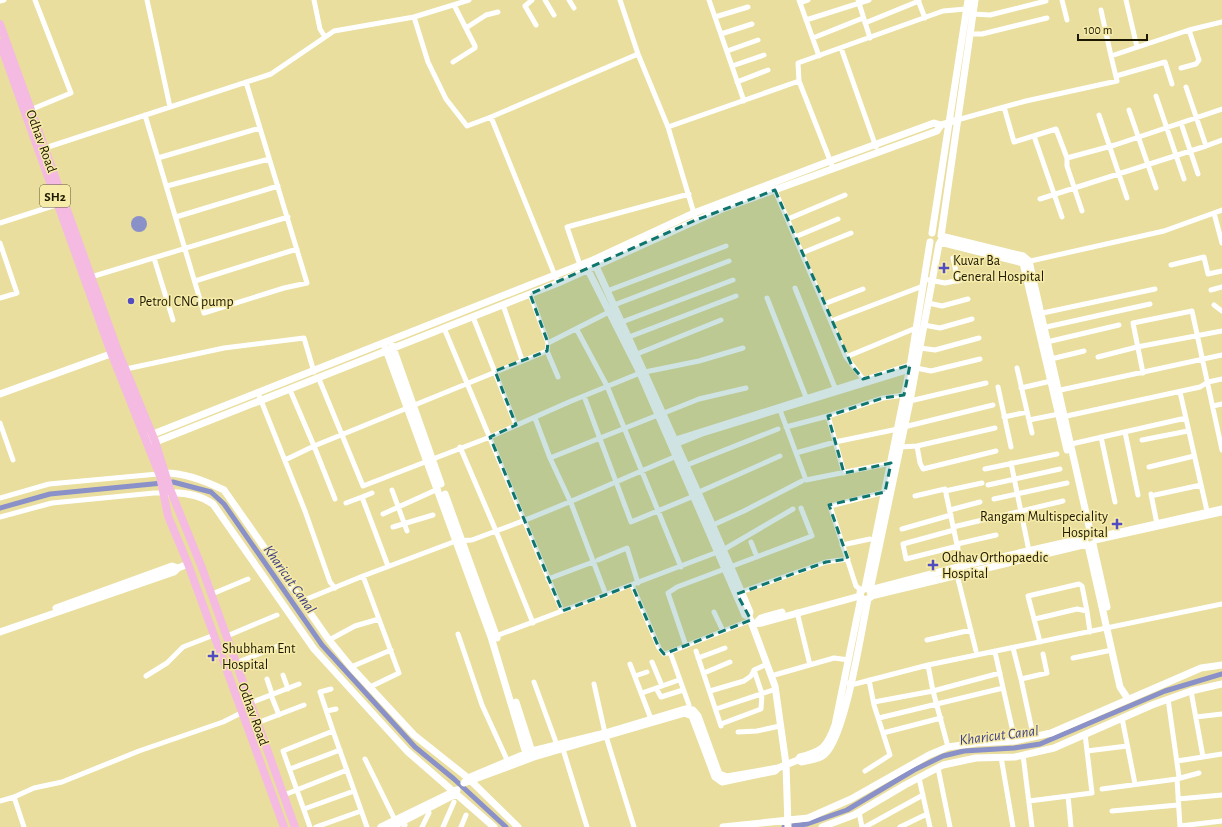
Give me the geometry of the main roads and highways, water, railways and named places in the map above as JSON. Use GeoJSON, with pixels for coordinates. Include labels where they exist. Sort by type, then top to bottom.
{"type":"FeatureCollection","features":[{"type":"Feature","properties":{"kind":"main road","name":"Odhav Road"},"geometry":{"type":"LineString","coordinates":[[0,24],[30,110],[41,149]]}},
{"type":"Feature","properties":{"kind":"main road","name":"Odhav Road"},"geometry":{"type":"LineString","coordinates":[[0,43],[41,149],[115,350],[150,439]]}},
{"type":"Feature","properties":{"kind":"main road","name":"Odhav Road"},"geometry":{"type":"LineString","coordinates":[[61,203],[91,277],[115,350],[126,369],[167,491],[212,594],[295,827]]}},
{"type":"Feature","properties":{"kind":"main road","name":"Odhav Road"},"geometry":{"type":"LineString","coordinates":[[167,491],[168,516],[188,564],[241,714],[284,827]]}},
{"type":"Feature","properties":{"kind":"water"},"geometry":{"type":"Polygon","coordinates":[[[139,216],[146,221],[147,224],[142,231],[139,232],[132,227],[131,224],[136,217],[139,216]]]}},
{"type":"Feature","properties":{"kind":"waterway","name":"Kharicut Canal"},"geometry":{"type":"LineString","coordinates":[[0,508],[50,494],[173,482],[211,492],[224,504],[322,645],[415,747],[454,779],[506,827]]}},
{"type":"Feature","properties":{"kind":"waterway","name":"Kharicut Canal"},"geometry":{"type":"LineString","coordinates":[[784,827],[807,824],[847,810],[914,770],[943,756],[964,751],[1014,748],[1040,744],[1165,691],[1222,674]]}},
{"type":"Feature","properties":{"kind":"place","name":"Kuvar Ba General Hospital"},"geometry":{"type":"Point","coordinates":[944,268]}},
{"type":"Feature","properties":{"kind":"place","name":"Petrol CNG pump"},"geometry":{"type":"Point","coordinates":[131,301]}},
{"type":"Feature","properties":{"kind":"place","name":"Rangam Multispeciality Hospital"},"geometry":{"type":"Point","coordinates":[1117,524]}},
{"type":"Feature","properties":{"kind":"place","name":"Odhav Orthopaedic Hospital"},"geometry":{"type":"Point","coordinates":[933,565]}},
{"type":"Feature","properties":{"kind":"place","name":"Shubham Ent Hospital"},"geometry":{"type":"Point","coordinates":[213,656]}}]}
